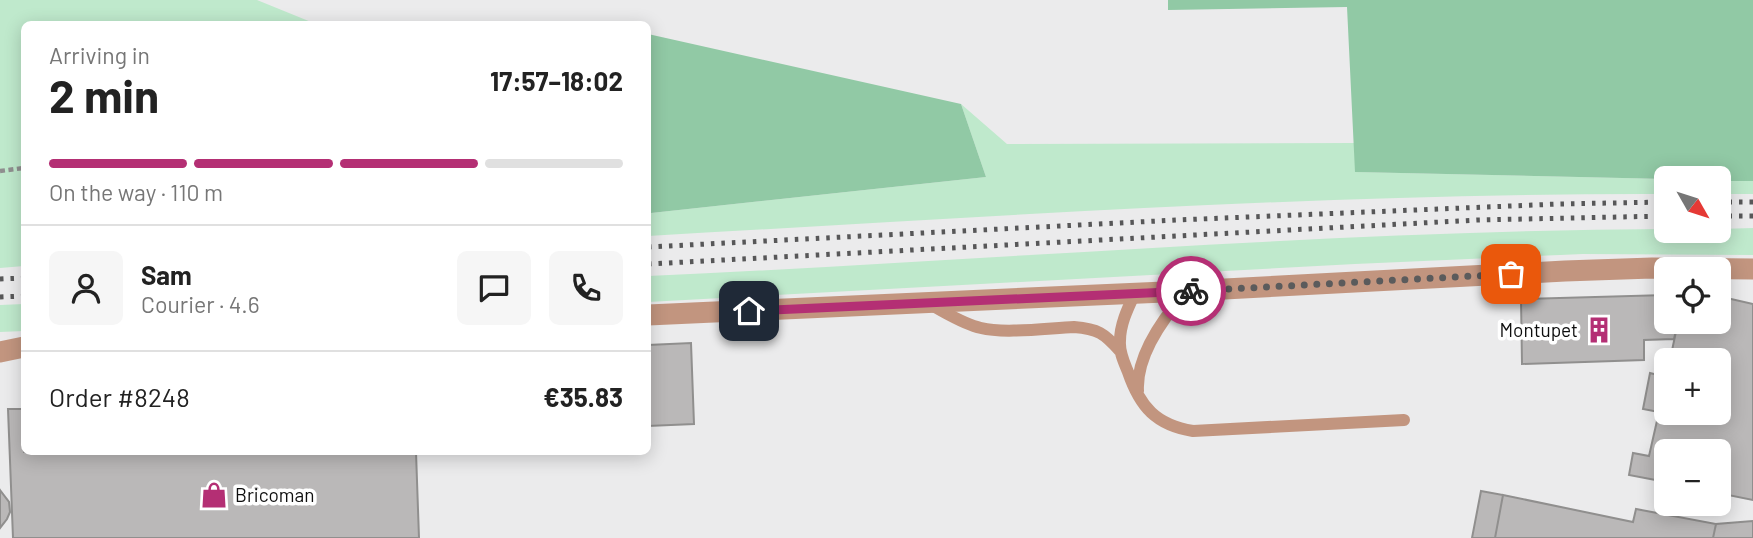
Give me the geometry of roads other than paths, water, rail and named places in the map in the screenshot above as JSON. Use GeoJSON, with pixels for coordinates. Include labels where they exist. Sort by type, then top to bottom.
{"type":"FeatureCollection","features":[{"type":"Feature","properties":{"kind":"street"},"geometry":{"type":"LineString","coordinates":[[651,315],[928,304],[1603,269],[1753,269]]}},
{"type":"Feature","properties":{"kind":"street"},"geometry":{"type":"LineString","coordinates":[[0,352],[21,348]]}},
{"type":"Feature","properties":{"kind":"lane"},"geometry":{"type":"LineString","coordinates":[[1139,398],[1139,370],[1144,356],[1172,307],[1187,291]]}},
{"type":"Feature","properties":{"kind":"lane"},"geometry":{"type":"LineString","coordinates":[[1135,293],[1121,328],[1120,351],[1139,398],[1156,417],[1177,428],[1193,431],[1404,419]]}},
{"type":"Feature","properties":{"kind":"lane"},"geometry":{"type":"LineString","coordinates":[[928,304],[983,329],[1000,331],[1086,328],[1107,336],[1120,351]]}},
{"type":"Feature","properties":{"kind":"railway"},"geometry":{"type":"LineString","coordinates":[[651,247],[1177,220],[1654,202]]}},
{"type":"Feature","properties":{"kind":"railway"},"geometry":{"type":"LineString","coordinates":[[1731,202],[1753,202]]}},
{"type":"Feature","properties":{"kind":"railway"},"geometry":{"type":"LineString","coordinates":[[651,264],[1478,220],[1654,216]]}},
{"type":"Feature","properties":{"kind":"railway"},"geometry":{"type":"LineString","coordinates":[[1731,216],[1753,216]]}},
{"type":"Feature","properties":{"kind":"railway"},"geometry":{"type":"LineString","coordinates":[[0,279],[21,278]]}},
{"type":"Feature","properties":{"kind":"railway"},"geometry":{"type":"LineString","coordinates":[[0,297],[21,296]]}},
{"type":"Feature","properties":{"kind":"place","name":"Montupet"},"geometry":{"type":"Point","coordinates":[1599,330]}},
{"type":"Feature","properties":{"kind":"place","name":"Bricoman"},"geometry":{"type":"Point","coordinates":[214,495]}}]}
